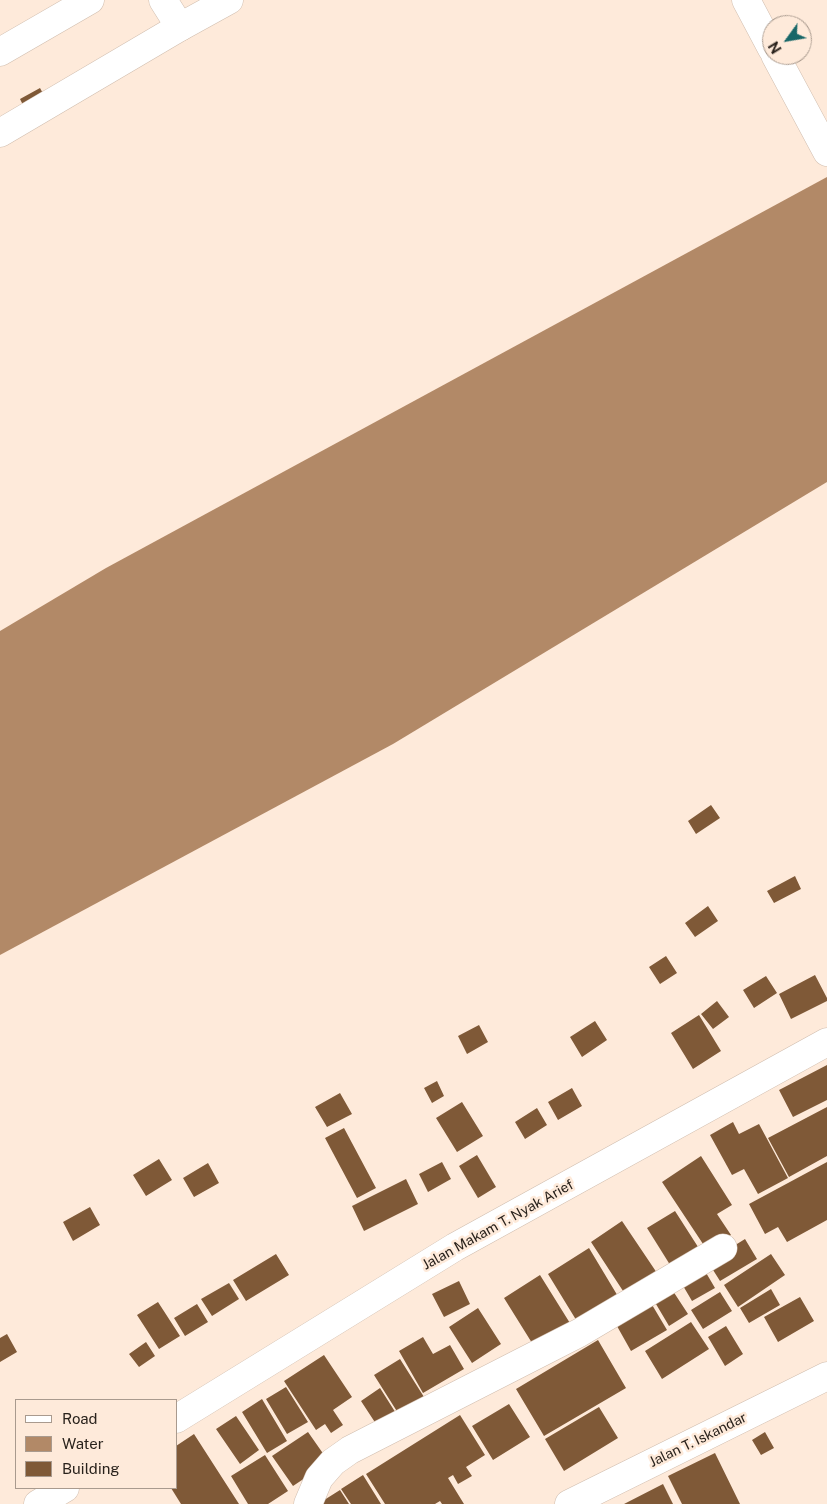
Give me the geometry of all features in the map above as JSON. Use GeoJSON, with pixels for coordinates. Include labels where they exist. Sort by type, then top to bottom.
{"type":"FeatureCollection","features":[{"type":"Feature","properties":{"kind":"street"},"geometry":{"type":"LineString","coordinates":[[0,52],[90,0]]}},
{"type":"Feature","properties":{"kind":"street"},"geometry":{"type":"LineString","coordinates":[[162,0],[180,27]]}},
{"type":"Feature","properties":{"kind":"street"},"geometry":{"type":"LineString","coordinates":[[0,133],[229,0]]}},
{"type":"Feature","properties":{"kind":"street"},"geometry":{"type":"LineString","coordinates":[[746,0],[762,30]]}},
{"type":"Feature","properties":{"kind":"street"},"geometry":{"type":"LineString","coordinates":[[780,65],[824,146]]}},
{"type":"Feature","properties":{"kind":"street","name":"Jalan Makam T. Nyak Arief"},"geometry":{"type":"LineString","coordinates":[[178,1418],[454,1247],[827,1042]]}},
{"type":"Feature","properties":{"kind":"street"},"geometry":{"type":"LineString","coordinates":[[308,1504],[320,1478],[332,1462],[350,1450],[579,1333],[723,1248]]}},
{"type":"Feature","properties":{"kind":"street","name":"Jalan T. Iskandar"},"geometry":{"type":"LineString","coordinates":[[569,1504],[827,1376]]}},
{"type":"Feature","properties":{"kind":"street"},"geometry":{"type":"LineString","coordinates":[[38,1504],[63,1489]]}},
{"type":"Feature","properties":{"kind":"water"},"geometry":{"type":"Polygon","coordinates":[[[827,177],[827,482],[393,744],[0,955],[0,631],[106,568],[827,177]]]}},
{"type":"Feature","properties":{"kind":"building"},"geometry":{"type":"Polygon","coordinates":[[[40,88],[46,99],[26,111],[20,99],[40,88]]]}},
{"type":"Feature","properties":{"kind":"building"},"geometry":{"type":"Polygon","coordinates":[[[711,805],[720,818],[696,834],[688,821],[711,805]]]}},
{"type":"Feature","properties":{"kind":"building"},"geometry":{"type":"Polygon","coordinates":[[[795,876],[801,889],[774,903],[767,891],[795,876]]]}},
{"type":"Feature","properties":{"kind":"building"},"geometry":{"type":"Polygon","coordinates":[[[708,906],[718,921],[695,937],[685,923],[708,906]]]}},
{"type":"Feature","properties":{"kind":"building"},"geometry":{"type":"Polygon","coordinates":[[[666,956],[677,973],[660,984],[649,967],[666,956]]]}},
{"type":"Feature","properties":{"kind":"building"},"geometry":{"type":"Polygon","coordinates":[[[815,975],[827,1001],[791,1019],[779,994],[815,975]]]}},
{"type":"Feature","properties":{"kind":"building"},"geometry":{"type":"Polygon","coordinates":[[[766,976],[777,993],[754,1008],[743,990],[766,976]]]}},
{"type":"Feature","properties":{"kind":"building"},"geometry":{"type":"Polygon","coordinates":[[[717,1001],[729,1017],[713,1029],[701,1014],[717,1001]]]}},
{"type":"Feature","properties":{"kind":"building"},"geometry":{"type":"Polygon","coordinates":[[[699,1015],[721,1051],[693,1069],[671,1033],[699,1015]]]}},
{"type":"Feature","properties":{"kind":"building"},"geometry":{"type":"Polygon","coordinates":[[[595,1021],[607,1040],[582,1057],[570,1037],[595,1021]]]}},
{"type":"Feature","properties":{"kind":"building"},"geometry":{"type":"Polygon","coordinates":[[[479,1025],[488,1042],[467,1054],[458,1036],[479,1025]]]}},
{"type":"Feature","properties":{"kind":"building"},"geometry":{"type":"Polygon","coordinates":[[[827,1065],[827,1100],[793,1117],[779,1090],[827,1065]]]}},
{"type":"Feature","properties":{"kind":"building"},"geometry":{"type":"Polygon","coordinates":[[[437,1081],[444,1096],[432,1103],[424,1088],[437,1081]]]}},
{"type":"Feature","properties":{"kind":"building"},"geometry":{"type":"Polygon","coordinates":[[[572,1088],[582,1106],[558,1120],[548,1102],[572,1088]]]}},
{"type":"Feature","properties":{"kind":"building"},"geometry":{"type":"Polygon","coordinates":[[[340,1093],[352,1114],[327,1127],[315,1107],[340,1093]]]}},
{"type":"Feature","properties":{"kind":"building"},"geometry":{"type":"Polygon","coordinates":[[[462,1102],[483,1136],[457,1152],[436,1118],[462,1102]]]}},
{"type":"Feature","properties":{"kind":"building"},"geometry":{"type":"Polygon","coordinates":[[[827,1107],[827,1156],[789,1177],[768,1138],[827,1107]]]}},
{"type":"Feature","properties":{"kind":"building"},"geometry":{"type":"Polygon","coordinates":[[[537,1108],[547,1125],[525,1139],[515,1122],[537,1108]]]}},
{"type":"Feature","properties":{"kind":"building"},"geometry":{"type":"Polygon","coordinates":[[[733,1122],[739,1134],[759,1124],[788,1178],[758,1194],[744,1169],[732,1175],[710,1135],[733,1122]]]}},
{"type":"Feature","properties":{"kind":"building"},"geometry":{"type":"Polygon","coordinates":[[[344,1128],[376,1188],[357,1198],[325,1138],[344,1128]]]}},
{"type":"Feature","properties":{"kind":"building"},"geometry":{"type":"Polygon","coordinates":[[[477,1155],[496,1187],[478,1198],[459,1166],[477,1155]]]}},
{"type":"Feature","properties":{"kind":"building"},"geometry":{"type":"Polygon","coordinates":[[[701,1156],[732,1205],[717,1214],[731,1235],[707,1250],[662,1182],[701,1156]]]}},
{"type":"Feature","properties":{"kind":"building"},"geometry":{"type":"Polygon","coordinates":[[[159,1159],[172,1180],[146,1196],[133,1175],[159,1159]]]}},
{"type":"Feature","properties":{"kind":"building"},"geometry":{"type":"Polygon","coordinates":[[[442,1162],[451,1179],[428,1192],[419,1174],[442,1162]]]}},
{"type":"Feature","properties":{"kind":"building"},"geometry":{"type":"Polygon","coordinates":[[[827,1162],[827,1220],[787,1242],[778,1227],[765,1234],[749,1204],[827,1162]]]}},
{"type":"Feature","properties":{"kind":"building"},"geometry":{"type":"Polygon","coordinates":[[[208,1163],[219,1183],[194,1197],[183,1178],[208,1163]]]}},
{"type":"Feature","properties":{"kind":"building"},"geometry":{"type":"Polygon","coordinates":[[[406,1179],[418,1204],[364,1231],[352,1206],[406,1179]]]}},
{"type":"Feature","properties":{"kind":"building"},"geometry":{"type":"Polygon","coordinates":[[[90,1207],[100,1225],[73,1241],[63,1222],[90,1207]]]}},
{"type":"Feature","properties":{"kind":"building"},"geometry":{"type":"Polygon","coordinates":[[[675,1211],[700,1250],[672,1268],[647,1228],[675,1211]]]}},
{"type":"Feature","properties":{"kind":"building"},"geometry":{"type":"Polygon","coordinates":[[[622,1221],[657,1273],[625,1294],[591,1242],[622,1221]]]}},
{"type":"Feature","properties":{"kind":"building"},"geometry":{"type":"Polygon","coordinates":[[[745,1239],[757,1259],[720,1281],[708,1262],[745,1239]]]}},
{"type":"Feature","properties":{"kind":"building"},"geometry":{"type":"Polygon","coordinates":[[[589,1248],[619,1298],[578,1323],[548,1274],[589,1248]]]}},
{"type":"Feature","properties":{"kind":"building"},"geometry":{"type":"Polygon","coordinates":[[[276,1254],[289,1275],[246,1301],[233,1280],[276,1254]]]}},
{"type":"Feature","properties":{"kind":"building"},"geometry":{"type":"Polygon","coordinates":[[[771,1254],[785,1275],[738,1307],[724,1285],[771,1254]]]}},
{"type":"Feature","properties":{"kind":"building"},"geometry":{"type":"Polygon","coordinates":[[[705,1271],[715,1288],[692,1301],[682,1284],[705,1271]]]}},
{"type":"Feature","properties":{"kind":"building"},"geometry":{"type":"Polygon","coordinates":[[[540,1275],[573,1328],[537,1351],[504,1298],[540,1275]]]}},
{"type":"Feature","properties":{"kind":"building"},"geometry":{"type":"Polygon","coordinates":[[[459,1281],[470,1304],[444,1317],[432,1294],[459,1281]]]}},
{"type":"Feature","properties":{"kind":"building"},"geometry":{"type":"Polygon","coordinates":[[[229,1283],[239,1299],[212,1316],[201,1299],[229,1283]]]}},
{"type":"Feature","properties":{"kind":"building"},"geometry":{"type":"Polygon","coordinates":[[[671,1288],[688,1314],[669,1326],[653,1299],[671,1288]]]}},
{"type":"Feature","properties":{"kind":"building"},"geometry":{"type":"Polygon","coordinates":[[[771,1289],[780,1305],[749,1323],[740,1308],[771,1289]]]}},
{"type":"Feature","properties":{"kind":"building"},"geometry":{"type":"Polygon","coordinates":[[[720,1292],[732,1311],[703,1329],[691,1310],[720,1292]]]}},
{"type":"Feature","properties":{"kind":"building"},"geometry":{"type":"Polygon","coordinates":[[[800,1297],[814,1321],[778,1342],[764,1317],[800,1297]]]}},
{"type":"Feature","properties":{"kind":"building"},"geometry":{"type":"Polygon","coordinates":[[[648,1298],[667,1330],[631,1351],[613,1319],[648,1298]]]}},
{"type":"Feature","properties":{"kind":"building"},"geometry":{"type":"Polygon","coordinates":[[[158,1302],[180,1336],[159,1349],[137,1315],[158,1302]]]}},
{"type":"Feature","properties":{"kind":"building"},"geometry":{"type":"Polygon","coordinates":[[[197,1304],[208,1322],[185,1336],[174,1318],[197,1304]]]}},
{"type":"Feature","properties":{"kind":"building"},"geometry":{"type":"Polygon","coordinates":[[[478,1308],[501,1344],[472,1363],[449,1327],[478,1308]]]}},
{"type":"Feature","properties":{"kind":"building"},"geometry":{"type":"Polygon","coordinates":[[[691,1322],[709,1349],[662,1379],[645,1351],[691,1322]]]}},
{"type":"Feature","properties":{"kind":"building"},"geometry":{"type":"Polygon","coordinates":[[[726,1326],[743,1354],[725,1366],[708,1337],[726,1326]]]}},
{"type":"Feature","properties":{"kind":"building"},"geometry":{"type":"Polygon","coordinates":[[[7,1334],[17,1352],[0,1362],[0,1338],[7,1334]]]}},
{"type":"Feature","properties":{"kind":"building"},"geometry":{"type":"Polygon","coordinates":[[[423,1337],[433,1354],[450,1345],[464,1369],[423,1393],[399,1351],[423,1337]]]}},
{"type":"Feature","properties":{"kind":"building"},"geometry":{"type":"Polygon","coordinates":[[[598,1340],[626,1388],[544,1436],[516,1389],[598,1340]]]}},
{"type":"Feature","properties":{"kind":"building"},"geometry":{"type":"Polygon","coordinates":[[[146,1342],[155,1356],[139,1367],[129,1354],[146,1342]]]}},
{"type":"Feature","properties":{"kind":"building"},"geometry":{"type":"Polygon","coordinates":[[[324,1355],[352,1397],[333,1410],[343,1425],[331,1433],[325,1424],[316,1430],[284,1381],[324,1355]]]}},
{"type":"Feature","properties":{"kind":"building"},"geometry":{"type":"Polygon","coordinates":[[[400,1359],[424,1397],[398,1413],[374,1375],[400,1359]]]}},
{"type":"Feature","properties":{"kind":"building"},"geometry":{"type":"Polygon","coordinates":[[[286,1387],[308,1422],[287,1434],[266,1399],[286,1387]]]}},
{"type":"Feature","properties":{"kind":"building"},"geometry":{"type":"Polygon","coordinates":[[[380,1388],[399,1418],[380,1430],[361,1401],[380,1388]]]}},
{"type":"Feature","properties":{"kind":"building"},"geometry":{"type":"Polygon","coordinates":[[[262,1399],[287,1441],[267,1453],[242,1412],[262,1399]]]}},
{"type":"Feature","properties":{"kind":"building"},"geometry":{"type":"Polygon","coordinates":[[[509,1404],[530,1437],[493,1460],[472,1426],[509,1404]]]}},
{"type":"Feature","properties":{"kind":"building"},"geometry":{"type":"Polygon","coordinates":[[[599,1407],[618,1438],[564,1471],[545,1439],[599,1407]]]}},
{"type":"Feature","properties":{"kind":"building"},"geometry":{"type":"Polygon","coordinates":[[[460,1415],[485,1455],[466,1467],[472,1476],[458,1484],[453,1475],[448,1478],[464,1504],[442,1504],[440,1501],[435,1504],[385,1504],[366,1474],[460,1415]]]}},
{"type":"Feature","properties":{"kind":"building"},"geometry":{"type":"Polygon","coordinates":[[[236,1416],[259,1450],[240,1464],[216,1429],[236,1416]]]}},
{"type":"Feature","properties":{"kind":"building"},"geometry":{"type":"Polygon","coordinates":[[[308,1432],[329,1462],[293,1486],[272,1456],[308,1432]]]}},
{"type":"Feature","properties":{"kind":"building"},"geometry":{"type":"Polygon","coordinates":[[[765,1432],[774,1448],[761,1455],[752,1440],[765,1432]]]}},
{"type":"Feature","properties":{"kind":"building"},"geometry":{"type":"Polygon","coordinates":[[[194,1434],[239,1504],[181,1504],[172,1489],[178,1489],[178,1445],[194,1434]]]}},
{"type":"Feature","properties":{"kind":"building"},"geometry":{"type":"Polygon","coordinates":[[[715,1453],[740,1504],[682,1504],[668,1476],[715,1453]]]}},
{"type":"Feature","properties":{"kind":"building"},"geometry":{"type":"Polygon","coordinates":[[[265,1455],[288,1491],[268,1504],[248,1504],[231,1476],[265,1455]]]}},
{"type":"Feature","properties":{"kind":"building"},"geometry":{"type":"Polygon","coordinates":[[[363,1475],[381,1504],[351,1504],[341,1489],[363,1475]]]}},
{"type":"Feature","properties":{"kind":"building"},"geometry":{"type":"Polygon","coordinates":[[[663,1484],[673,1504],[624,1504],[663,1484]]]}},
{"type":"Feature","properties":{"kind":"building"},"geometry":{"type":"Polygon","coordinates":[[[340,1490],[349,1504],[322,1504],[321,1502],[340,1490]]]}}]}
